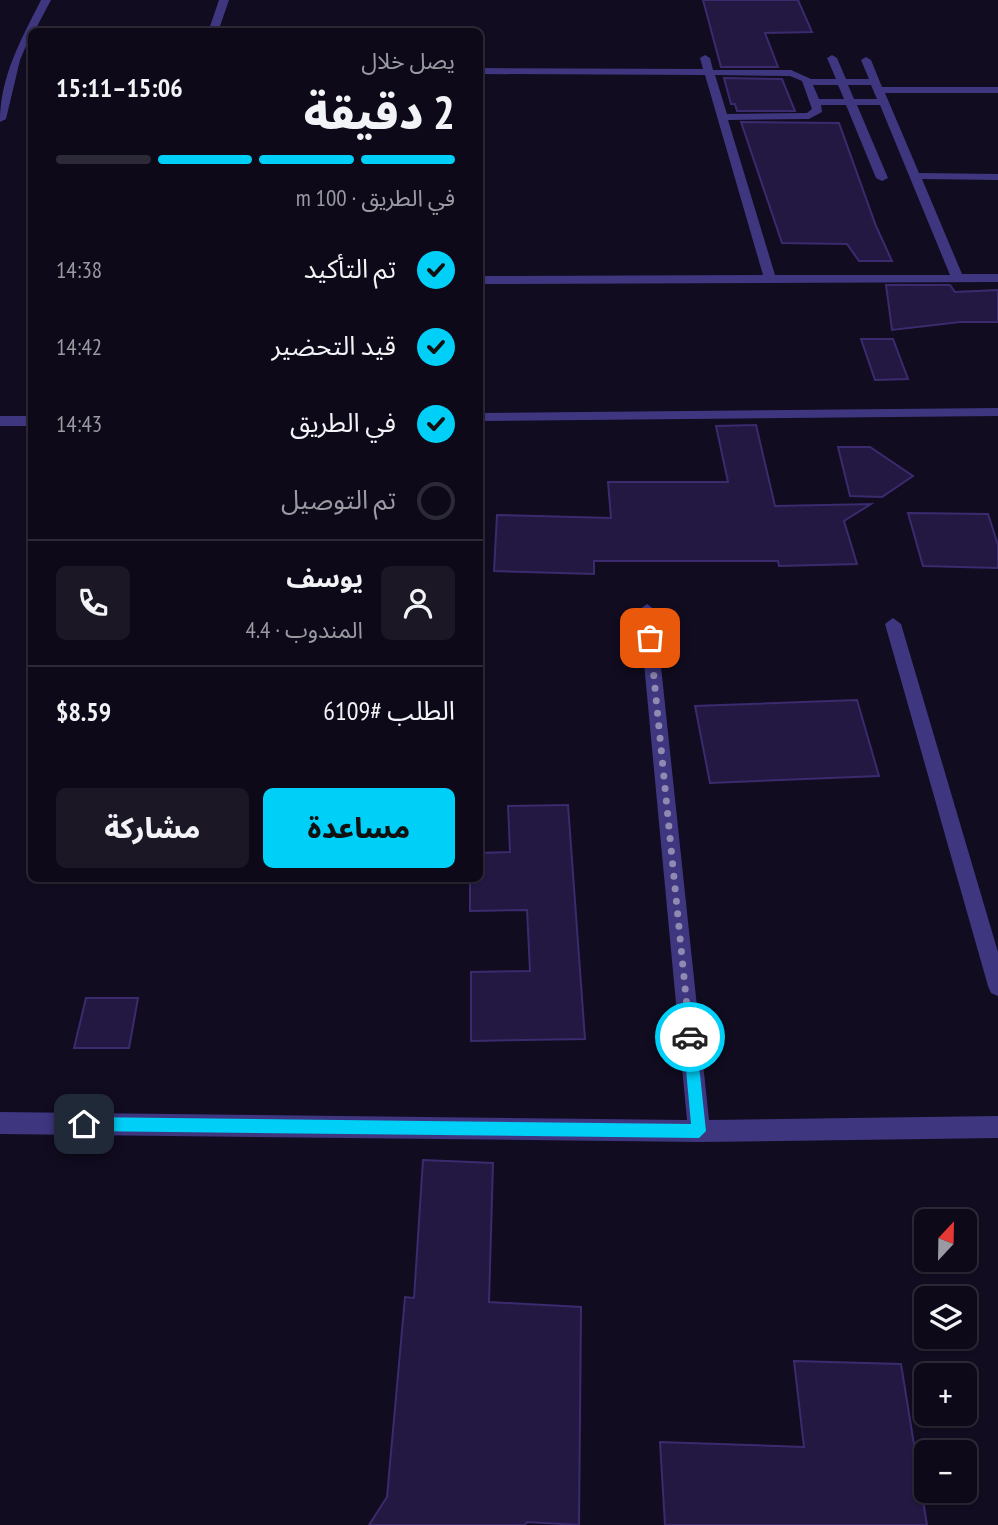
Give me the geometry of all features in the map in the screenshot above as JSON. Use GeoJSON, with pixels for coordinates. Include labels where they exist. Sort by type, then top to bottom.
{"type":"FeatureCollection","features":[{"type":"Feature","properties":{"kind":"street"},"geometry":{"type":"LineString","coordinates":[[32,28],[46,0]]}},
{"type":"Feature","properties":{"kind":"street"},"geometry":{"type":"LineString","coordinates":[[214,28],[224,0]]}},
{"type":"Feature","properties":{"kind":"street"},"geometry":{"type":"LineString","coordinates":[[1,119],[15,60],[28,35]]}},
{"type":"Feature","properties":{"kind":"street"},"geometry":{"type":"LineString","coordinates":[[705,58],[770,280]]}},
{"type":"Feature","properties":{"kind":"street"},"geometry":{"type":"LineString","coordinates":[[832,58],[882,178]]}},
{"type":"Feature","properties":{"kind":"street"},"geometry":{"type":"LineString","coordinates":[[866,61],[958,279]]}},
{"type":"Feature","properties":{"kind":"street"},"geometry":{"type":"LineString","coordinates":[[483,71],[791,73],[803,76],[818,110],[809,116],[723,117]]}},
{"type":"Feature","properties":{"kind":"street"},"geometry":{"type":"LineString","coordinates":[[807,82],[998,90]]}},
{"type":"Feature","properties":{"kind":"street"},"geometry":{"type":"LineString","coordinates":[[814,102],[883,102]]}},
{"type":"Feature","properties":{"kind":"street"},"geometry":{"type":"LineString","coordinates":[[915,176],[998,177]]}},
{"type":"Feature","properties":{"kind":"street"},"geometry":{"type":"LineString","coordinates":[[483,280],[998,278]]}},
{"type":"Feature","properties":{"kind":"street"},"geometry":{"type":"LineString","coordinates":[[483,416],[998,412]]}},
{"type":"Feature","properties":{"kind":"street"},"geometry":{"type":"LineString","coordinates":[[0,421],[28,421]]}},
{"type":"Feature","properties":{"kind":"street"},"geometry":{"type":"LineString","coordinates":[[647,610],[699,1131]]}},
{"type":"Feature","properties":{"kind":"street"},"geometry":{"type":"LineString","coordinates":[[892,624],[998,986]]}},
{"type":"Feature","properties":{"kind":"street"},"geometry":{"type":"LineString","coordinates":[[0,1123],[699,1131],[998,1127]]}},
{"type":"Feature","properties":{"kind":"building"},"geometry":{"type":"Polygon","coordinates":[[[703,0],[798,0],[812,32],[765,33],[778,67],[721,67],[703,0]]]}},
{"type":"Feature","properties":{"kind":"building"},"geometry":{"type":"Polygon","coordinates":[[[724,78],[782,79],[795,111],[737,111],[735,104],[731,104],[724,78]]]}},
{"type":"Feature","properties":{"kind":"building"},"geometry":{"type":"Polygon","coordinates":[[[741,122],[839,123],[876,226],[892,261],[859,261],[847,244],[782,243],[741,122]]]}},
{"type":"Feature","properties":{"kind":"building"},"geometry":{"type":"Polygon","coordinates":[[[886,285],[950,285],[955,292],[998,290],[998,322],[960,322],[892,330],[886,285]]]}},
{"type":"Feature","properties":{"kind":"building"},"geometry":{"type":"Polygon","coordinates":[[[861,339],[893,339],[908,379],[875,380],[861,339]]]}},
{"type":"Feature","properties":{"kind":"building"},"geometry":{"type":"Polygon","coordinates":[[[756,425],[775,506],[871,504],[844,521],[857,564],[779,566],[778,561],[594,561],[594,574],[494,571],[497,515],[611,518],[608,482],[728,482],[716,426],[756,425]]]}},
{"type":"Feature","properties":{"kind":"building"},"geometry":{"type":"Polygon","coordinates":[[[838,447],[870,447],[913,476],[882,497],[850,496],[838,447]]]}},
{"type":"Feature","properties":{"kind":"building"},"geometry":{"type":"Polygon","coordinates":[[[908,513],[988,514],[998,545],[998,568],[923,566],[908,513]]]}},
{"type":"Feature","properties":{"kind":"building"},"geometry":{"type":"Polygon","coordinates":[[[857,700],[879,776],[710,783],[695,706],[857,700]]]}},
{"type":"Feature","properties":{"kind":"building"},"geometry":{"type":"Polygon","coordinates":[[[568,805],[585,1039],[471,1041],[471,972],[530,971],[527,910],[470,911],[470,882],[483,882],[483,853],[510,852],[508,806],[568,805]]]}},
{"type":"Feature","properties":{"kind":"building"},"geometry":{"type":"Polygon","coordinates":[[[86,998],[138,998],[129,1048],[74,1048],[86,998]]]}},
{"type":"Feature","properties":{"kind":"building"},"geometry":{"type":"Polygon","coordinates":[[[423,1160],[493,1163],[489,1302],[581,1307],[579,1525],[527,1522],[525,1525],[369,1525],[387,1497],[405,1297],[414,1298],[423,1160]]]}},
{"type":"Feature","properties":{"kind":"building"},"geometry":{"type":"Polygon","coordinates":[[[794,1361],[901,1364],[914,1444],[914,1503],[923,1503],[927,1525],[665,1525],[660,1442],[804,1447],[794,1361]]]}},
{"type":"Feature","properties":{"kind":"way so far"},"geometry":{"type":"LineString","coordinates":[[650,638],[690,1037]]}},
{"type":"Feature","properties":{"kind":"route"},"geometry":{"type":"LineString","coordinates":[[84,1124],[699,1131],[690,1037]]}}]}
